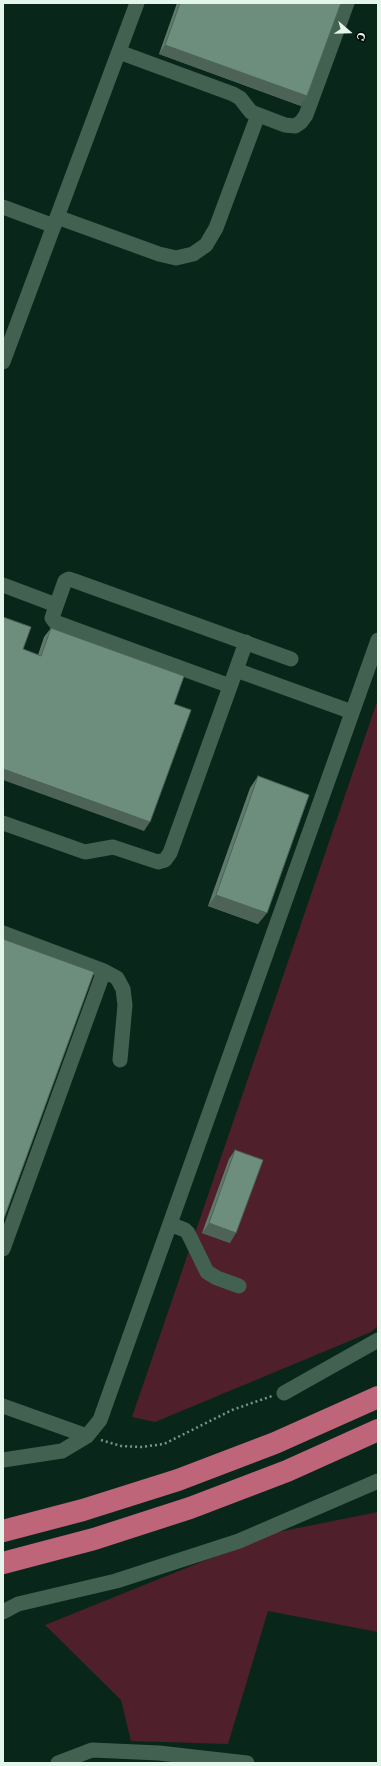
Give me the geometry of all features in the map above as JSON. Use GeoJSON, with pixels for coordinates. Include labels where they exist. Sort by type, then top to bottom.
{"type":"FeatureCollection","features":[{"type":"Feature","properties":{"kind":"highway"},"geometry":{"type":"LineString","coordinates":[[3,1531],[83,1510],[178,1480],[275,1443],[378,1397]]}},
{"type":"Feature","properties":{"kind":"highway"},"geometry":{"type":"LineString","coordinates":[[3,1563],[94,1539],[190,1508],[287,1471],[378,1430]]}},
{"type":"Feature","properties":{"kind":"street"},"geometry":{"type":"LineString","coordinates":[[3,362],[137,3]]}},
{"type":"Feature","properties":{"kind":"street"},"geometry":{"type":"LineString","coordinates":[[119,52],[233,94],[240,98],[248,110],[285,125],[295,126],[301,122],[306,115],[347,3]]}},
{"type":"Feature","properties":{"kind":"street"},"geometry":{"type":"LineString","coordinates":[[3,207],[56,221],[159,254],[176,258],[193,254],[206,245],[216,228],[258,115]]}},
{"type":"Feature","properties":{"kind":"street"},"geometry":{"type":"LineString","coordinates":[[230,686],[54,622],[52,618],[65,581],[70,579],[291,659]]}},
{"type":"Feature","properties":{"kind":"street"},"geometry":{"type":"LineString","coordinates":[[3,585],[56,605]]}},
{"type":"Feature","properties":{"kind":"street"},"geometry":{"type":"LineString","coordinates":[[3,1460],[62,1451],[87,1436],[100,1420],[378,640]]}},
{"type":"Feature","properties":{"kind":"street"},"geometry":{"type":"LineString","coordinates":[[3,823],[84,852],[113,847],[151,861],[158,862],[165,860],[170,853],[246,642]]}},
{"type":"Feature","properties":{"kind":"street"},"geometry":{"type":"LineString","coordinates":[[236,670],[352,712]]}},
{"type":"Feature","properties":{"kind":"street"},"geometry":{"type":"LineString","coordinates":[[3,933],[104,971],[117,978],[123,989],[125,1005],[120,1060]]}},
{"type":"Feature","properties":{"kind":"street"},"geometry":{"type":"LineString","coordinates":[[3,1249],[104,971]]}},
{"type":"Feature","properties":{"kind":"street"},"geometry":{"type":"LineString","coordinates":[[170,1224],[185,1230],[188,1233],[207,1272],[217,1278],[239,1286]]}},
{"type":"Feature","properties":{"kind":"street"},"geometry":{"type":"LineString","coordinates":[[284,1393],[378,1340]]}},
{"type":"Feature","properties":{"kind":"street"},"geometry":{"type":"LineString","coordinates":[[3,1406],[87,1436]]}},
{"type":"Feature","properties":{"kind":"street"},"geometry":{"type":"LineString","coordinates":[[3,1612],[18,1604],[116,1581],[239,1541],[378,1481]]}},
{"type":"Feature","properties":{"kind":"street"},"geometry":{"type":"LineString","coordinates":[[58,1763],[92,1750],[158,1753],[247,1763]]}},
{"type":"Feature","properties":{"kind":"path"},"geometry":{"type":"LineString","coordinates":[[87,1436],[120,1446],[140,1447],[164,1444],[211,1418],[250,1402],[284,1393]]}},
{"type":"Feature","properties":{"kind":"shaded area"},"geometry":{"type":"Polygon","coordinates":[[[378,699],[378,1326],[371,1332],[155,1422],[132,1417],[378,699]]]}},
{"type":"Feature","properties":{"kind":"shaded area"},"geometry":{"type":"Polygon","coordinates":[[[378,1512],[378,1632],[268,1611],[228,1744],[131,1741],[121,1700],[45,1625],[273,1533],[378,1512]]]}},
{"type":"Feature","properties":{"kind":"building"},"geometry":{"type":"Polygon","coordinates":[[[180,3],[341,3],[307,96],[165,45],[180,3]]]}},
{"type":"Feature","properties":{"kind":"building"},"geometry":{"type":"Polygon","coordinates":[[[3,617],[31,627],[23,649],[41,656],[51,628],[184,676],[174,704],[191,710],[150,822],[3,769],[3,617]]]}},
{"type":"Feature","properties":{"kind":"building"},"geometry":{"type":"Polygon","coordinates":[[[258,776],[309,795],[267,913],[216,895],[258,776]]]}},
{"type":"Feature","properties":{"kind":"building"},"geometry":{"type":"Polygon","coordinates":[[[3,939],[94,972],[3,1221],[3,939]]]}},
{"type":"Feature","properties":{"kind":"building"},"geometry":{"type":"Polygon","coordinates":[[[235,1150],[263,1160],[236,1233],[209,1223],[235,1150]]]}}]}
